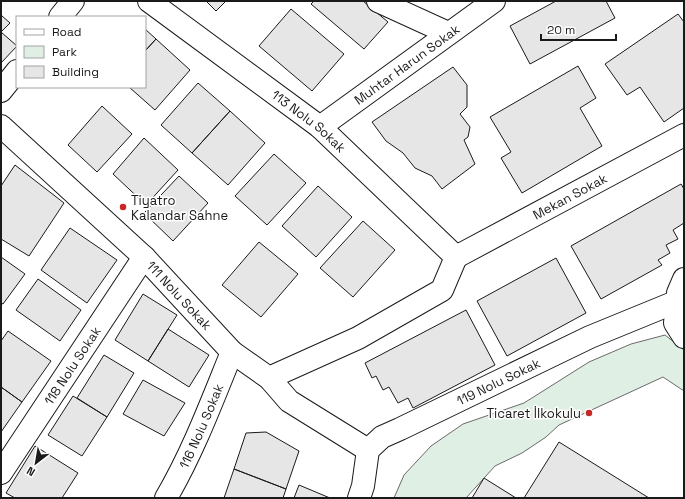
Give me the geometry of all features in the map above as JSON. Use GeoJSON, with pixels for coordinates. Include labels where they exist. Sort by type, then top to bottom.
{"type":"FeatureCollection","features":[{"type":"Feature","properties":{"kind":"street"},"geometry":{"type":"LineString","coordinates":[[61,16],[73,1]]}},
{"type":"Feature","properties":{"kind":"street","name":"113 Nolu Sokak"},"geometry":{"type":"LineString","coordinates":[[149,1],[320,127],[456,257]]}},
{"type":"Feature","properties":{"kind":"street"},"geometry":{"type":"LineString","coordinates":[[378,1],[448,33]]}},
{"type":"Feature","properties":{"kind":"street","name":"Muhtar Harun Sokak"},"geometry":{"type":"LineString","coordinates":[[320,127],[494,1]]}},
{"type":"Feature","properties":{"kind":"street"},"geometry":{"type":"LineString","coordinates":[[1,92],[16,72]]}},
{"type":"Feature","properties":{"kind":"street","name":"111 Nolu Sokak"},"geometry":{"type":"LineString","coordinates":[[1,126],[144,258],[232,352],[269,378],[288,401],[368,450]]}},
{"type":"Feature","properties":{"kind":"street","name":"Mekan Sokak"},"geometry":{"type":"LineString","coordinates":[[456,257],[684,135]]}},
{"type":"Feature","properties":{"kind":"street"},"geometry":{"type":"LineString","coordinates":[[269,378],[358,338],[442,290],[456,257]]}},
{"type":"Feature","properties":{"kind":"street","name":"118 Nolu Sokak"},"geometry":{"type":"LineString","coordinates":[[1,473],[144,258]]}},
{"type":"Feature","properties":{"kind":"street"},"geometry":{"type":"LineString","coordinates":[[684,279],[678,293],[675,323],[684,337]]}},
{"type":"Feature","properties":{"kind":"street","name":"119 Nolu Sokak"},"geometry":{"type":"LineString","coordinates":[[368,450],[382,437],[400,430],[590,337],[678,301]]}},
{"type":"Feature","properties":{"kind":"street","name":"116 Nolu Sokak"},"geometry":{"type":"LineString","coordinates":[[166,498],[178,478],[200,430],[232,352]]}},
{"type":"Feature","properties":{"kind":"street"},"geometry":{"type":"LineString","coordinates":[[359,498],[363,486],[368,450]]}},
{"type":"Feature","properties":{"kind":"green space"},"geometry":{"type":"Polygon","coordinates":[[[665,335],[684,350],[684,391],[663,377],[559,425],[546,437],[522,453],[495,466],[466,498],[394,498],[404,475],[431,446],[463,424],[524,403],[589,362],[631,344],[665,335]]]}},
{"type":"Feature","properties":{"kind":"building"},"geometry":{"type":"Polygon","coordinates":[[[206,1],[226,1],[216,11],[206,1]]]}},
{"type":"Feature","properties":{"kind":"building"},"geometry":{"type":"Polygon","coordinates":[[[314,1],[363,1],[388,22],[364,49],[311,4],[314,1]]]}},
{"type":"Feature","properties":{"kind":"building"},"geometry":{"type":"Polygon","coordinates":[[[556,1],[606,1],[615,18],[530,64],[510,26],[556,1]]]}},
{"type":"Feature","properties":{"kind":"building"},"geometry":{"type":"Polygon","coordinates":[[[291,9],[344,54],[312,91],[259,46],[291,9]]]}},
{"type":"Feature","properties":{"kind":"building"},"geometry":{"type":"Polygon","coordinates":[[[678,14],[684,22],[684,108],[664,122],[640,87],[627,95],[605,64],[678,14]]]}},
{"type":"Feature","properties":{"kind":"building"},"geometry":{"type":"Polygon","coordinates":[[[1,15],[10,23],[1,32],[1,15]]]}},
{"type":"Feature","properties":{"kind":"building"},"geometry":{"type":"Polygon","coordinates":[[[146,30],[156,39],[146,50],[146,30]]]}},
{"type":"Feature","properties":{"kind":"building"},"geometry":{"type":"Polygon","coordinates":[[[1,32],[16,45],[16,47],[1,63],[1,32]]]}},
{"type":"Feature","properties":{"kind":"building"},"geometry":{"type":"Polygon","coordinates":[[[156,39],[190,70],[155,110],[130,88],[146,88],[146,50],[156,39]]]}},
{"type":"Feature","properties":{"kind":"building"},"geometry":{"type":"Polygon","coordinates":[[[578,66],[596,98],[580,108],[602,146],[522,193],[501,158],[511,152],[490,117],[578,66]]]}},
{"type":"Feature","properties":{"kind":"building"},"geometry":{"type":"Polygon","coordinates":[[[453,67],[467,85],[467,107],[460,114],[470,127],[468,137],[464,140],[475,164],[442,189],[432,176],[415,168],[403,153],[386,141],[372,122],[453,67]]]}},
{"type":"Feature","properties":{"kind":"building"},"geometry":{"type":"Polygon","coordinates":[[[198,83],[230,111],[192,153],[161,125],[198,83]]]}},
{"type":"Feature","properties":{"kind":"building"},"geometry":{"type":"Polygon","coordinates":[[[102,106],[132,134],[97,172],[68,145],[102,106]]]}},
{"type":"Feature","properties":{"kind":"building"},"geometry":{"type":"Polygon","coordinates":[[[230,111],[265,143],[228,185],[192,153],[230,111]]]}},
{"type":"Feature","properties":{"kind":"building"},"geometry":{"type":"Polygon","coordinates":[[[144,138],[178,170],[146,205],[113,174],[144,138]]]}},
{"type":"Feature","properties":{"kind":"building"},"geometry":{"type":"Polygon","coordinates":[[[274,154],[306,183],[267,225],[235,196],[274,154]]]}},
{"type":"Feature","properties":{"kind":"building"},"geometry":{"type":"Polygon","coordinates":[[[15,165],[64,203],[29,256],[1,239],[1,186],[15,165]]]}},
{"type":"Feature","properties":{"kind":"building"},"geometry":{"type":"Polygon","coordinates":[[[179,176],[208,203],[173,241],[144,213],[179,176]]]}},
{"type":"Feature","properties":{"kind":"building"},"geometry":{"type":"Polygon","coordinates":[[[681,184],[684,189],[684,223],[673,230],[678,239],[666,245],[670,253],[658,260],[662,265],[601,299],[571,246],[681,184]]]}},
{"type":"Feature","properties":{"kind":"building"},"geometry":{"type":"Polygon","coordinates":[[[318,186],[352,217],[316,257],[282,226],[318,186]]]}},
{"type":"Feature","properties":{"kind":"building"},"geometry":{"type":"Polygon","coordinates":[[[363,221],[395,250],[353,297],[320,268],[363,221]]]}},
{"type":"Feature","properties":{"kind":"building"},"geometry":{"type":"Polygon","coordinates":[[[70,228],[117,260],[87,303],[41,270],[70,228]]]}},
{"type":"Feature","properties":{"kind":"building"},"geometry":{"type":"Polygon","coordinates":[[[259,242],[298,274],[261,317],[222,285],[259,242]]]}},
{"type":"Feature","properties":{"kind":"building"},"geometry":{"type":"Polygon","coordinates":[[[1,257],[25,274],[3,304],[1,303],[1,257]]]}},
{"type":"Feature","properties":{"kind":"building"},"geometry":{"type":"Polygon","coordinates":[[[556,258],[586,313],[507,356],[477,301],[556,258]]]}},
{"type":"Feature","properties":{"kind":"building"},"geometry":{"type":"Polygon","coordinates":[[[38,279],[81,310],[60,341],[16,310],[38,279]]]}},
{"type":"Feature","properties":{"kind":"building"},"geometry":{"type":"Polygon","coordinates":[[[143,294],[177,315],[148,361],[115,340],[143,294]]]}},
{"type":"Feature","properties":{"kind":"building"},"geometry":{"type":"Polygon","coordinates":[[[466,310],[495,365],[413,408],[408,398],[398,403],[389,387],[383,390],[376,376],[372,378],[365,363],[466,310]]]}},
{"type":"Feature","properties":{"kind":"building"},"geometry":{"type":"Polygon","coordinates":[[[168,329],[209,355],[189,387],[148,361],[168,329]]]}},
{"type":"Feature","properties":{"kind":"building"},"geometry":{"type":"Polygon","coordinates":[[[8,331],[51,361],[22,402],[1,387],[1,341],[8,331]]]}},
{"type":"Feature","properties":{"kind":"building"},"geometry":{"type":"Polygon","coordinates":[[[104,355],[134,373],[107,417],[77,398],[104,355]]]}},
{"type":"Feature","properties":{"kind":"building"},"geometry":{"type":"Polygon","coordinates":[[[143,380],[185,403],[164,436],[123,414],[143,380]]]}},
{"type":"Feature","properties":{"kind":"building"},"geometry":{"type":"Polygon","coordinates":[[[1,387],[22,402],[1,432],[1,387]]]}},
{"type":"Feature","properties":{"kind":"building"},"geometry":{"type":"Polygon","coordinates":[[[73,396],[107,417],[82,456],[48,435],[73,396]]]}},
{"type":"Feature","properties":{"kind":"building"},"geometry":{"type":"Polygon","coordinates":[[[266,432],[299,451],[286,489],[234,469],[246,433],[266,432]]]}},
{"type":"Feature","properties":{"kind":"building"},"geometry":{"type":"Polygon","coordinates":[[[559,442],[649,498],[524,498],[559,442]]]}},
{"type":"Feature","properties":{"kind":"building"},"geometry":{"type":"Polygon","coordinates":[[[35,446],[78,473],[62,498],[15,498],[6,493],[35,446]]]}},
{"type":"Feature","properties":{"kind":"building"},"geometry":{"type":"Polygon","coordinates":[[[234,469],[286,489],[283,498],[224,498],[234,469]]]}},
{"type":"Feature","properties":{"kind":"building"},"geometry":{"type":"Polygon","coordinates":[[[484,478],[516,498],[472,498],[484,478]]]}},
{"type":"Feature","properties":{"kind":"building"},"geometry":{"type":"Polygon","coordinates":[[[299,485],[330,498],[294,498],[299,485]]]}},
{"type":"Feature","properties":{"kind":"place","name":"Tiyatro Kalandar Sahne"},"geometry":{"type":"Point","coordinates":[123,207]}},
{"type":"Feature","properties":{"kind":"place","name":"Ticaret İlkokulu"},"geometry":{"type":"Point","coordinates":[589,413]}}]}
